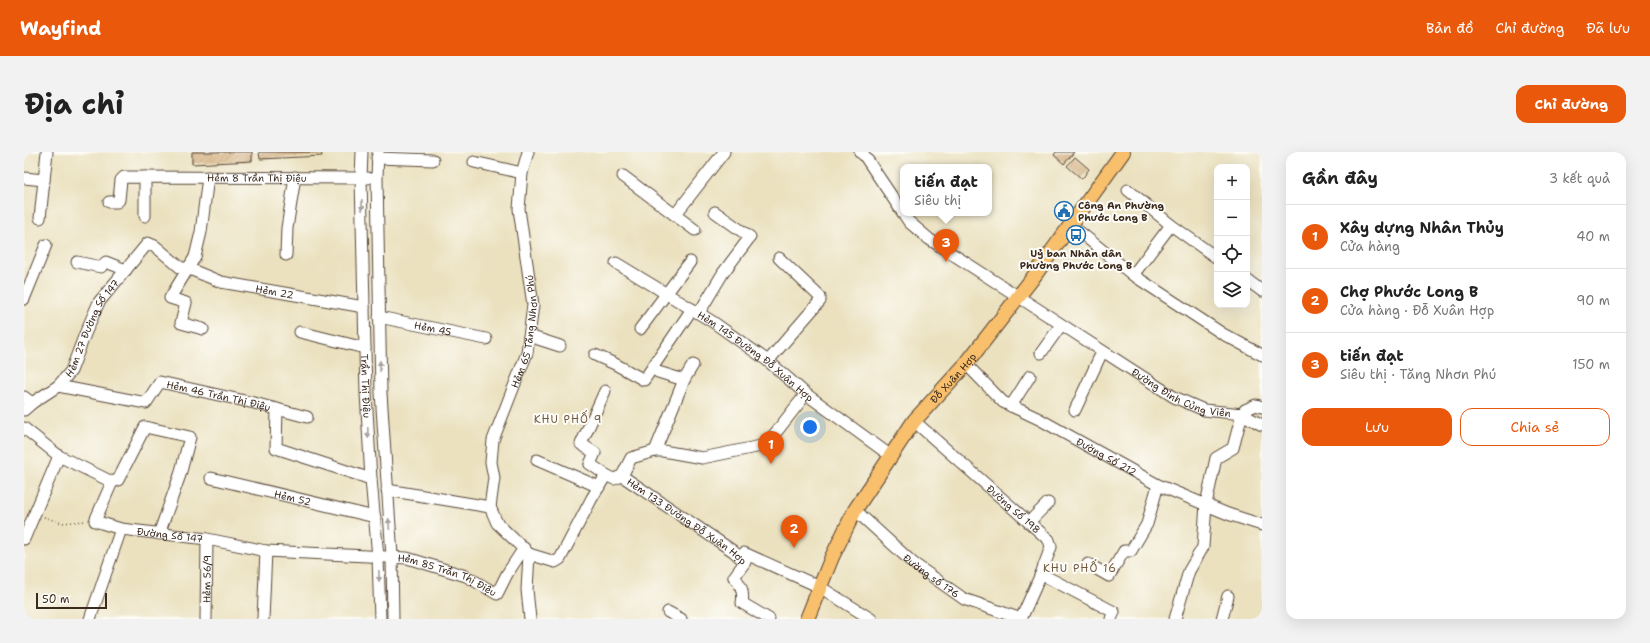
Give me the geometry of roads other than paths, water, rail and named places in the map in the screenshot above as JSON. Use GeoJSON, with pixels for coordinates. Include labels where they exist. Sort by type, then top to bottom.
{"type":"FeatureCollection","features":[{"type":"Feature","properties":{"kind":"main road","name":"Đỗ Xuân Hợp"},"geometry":{"type":"LineString","coordinates":[[807,619],[832,557],[855,510],[914,421],[966,364],[1017,298],[1123,152]]}},
{"type":"Feature","properties":{"kind":"street"},"geometry":{"type":"LineString","coordinates":[[40,218],[47,152]]}},
{"type":"Feature","properties":{"kind":"street","name":"Trần Thị Điệu"},"geometry":{"type":"LineString","coordinates":[[362,152],[361,178],[366,393],[371,479],[378,557],[380,619]]}},
{"type":"Feature","properties":{"kind":"street","name":"Hẻm 65 Tăng Nhơn Phú"},"geometry":{"type":"LineString","coordinates":[[490,507],[494,478],[491,462],[493,440],[527,353],[533,305],[519,209],[522,173],[528,152]]}},
{"type":"Feature","properties":{"kind":"street"},"geometry":{"type":"LineString","coordinates":[[675,215],[724,152]]}},
{"type":"Feature","properties":{"kind":"street","name":"Đường Đinh Củng Viên"},"geometry":{"type":"LineString","coordinates":[[863,153],[900,208]]}},
{"type":"Feature","properties":{"kind":"street"},"geometry":{"type":"LineString","coordinates":[[378,155],[433,160]]}},
{"type":"Feature","properties":{"kind":"street","name":"Trần Thị Điệu"},"geometry":{"type":"LineString","coordinates":[[378,155],[377,178],[381,393],[392,556],[393,619]]}},
{"type":"Feature","properties":{"kind":"street"},"geometry":{"type":"LineString","coordinates":[[474,162],[522,173]]}},
{"type":"Feature","properties":{"kind":"street"},"geometry":{"type":"LineString","coordinates":[[623,176],[695,230]]}},
{"type":"Feature","properties":{"kind":"street"},"geometry":{"type":"LineString","coordinates":[[145,177],[145,216]]}},
{"type":"Feature","properties":{"kind":"street"},"geometry":{"type":"LineString","coordinates":[[109,202],[117,202],[119,200],[120,182],[122,178],[208,177]]}},
{"type":"Feature","properties":{"kind":"street","name":"Hẻm 8 Trần Thị Điệu"},"geometry":{"type":"LineString","coordinates":[[203,330],[181,323],[186,303],[170,298],[195,257],[201,232],[208,177],[377,178]]}},
{"type":"Feature","properties":{"kind":"street"},"geometry":{"type":"LineString","coordinates":[[24,178],[44,180]]}},
{"type":"Feature","properties":{"kind":"street"},"geometry":{"type":"LineString","coordinates":[[286,255],[287,228],[295,178]]}},
{"type":"Feature","properties":{"kind":"street"},"geometry":{"type":"LineString","coordinates":[[1128,190],[1171,225],[1214,256]]}},
{"type":"Feature","properties":{"kind":"street"},"geometry":{"type":"LineString","coordinates":[[595,355],[644,380],[750,237],[715,212]]}},
{"type":"Feature","properties":{"kind":"street","name":"Đường Đinh Củng Viên"},"geometry":{"type":"LineString","coordinates":[[905,216],[909,222],[929,239],[1017,298],[1174,397],[1204,410],[1242,414],[1232,448],[1216,458],[1206,504],[1203,546],[1189,570],[1175,619]]}},
{"type":"Feature","properties":{"kind":"street"},"geometry":{"type":"LineString","coordinates":[[1071,225],[1133,275],[1223,334],[1262,355]]}},
{"type":"Feature","properties":{"kind":"street"},"geometry":{"type":"LineString","coordinates":[[1133,275],[1171,225]]}},
{"type":"Feature","properties":{"kind":"street","name":"Hẻm 27 Đường Số 147"},"geometry":{"type":"LineString","coordinates":[[58,386],[71,371],[99,302],[148,243],[155,246],[181,268],[188,268]]}},
{"type":"Feature","properties":{"kind":"street"},"geometry":{"type":"LineString","coordinates":[[24,299],[46,245]]}},
{"type":"Feature","properties":{"kind":"street"},"geometry":{"type":"LineString","coordinates":[[768,361],[820,301],[820,297],[779,258]]}},
{"type":"Feature","properties":{"kind":"street","name":"Hẻm 27 Đường Số 147"},"geometry":{"type":"LineString","coordinates":[[77,262],[101,267],[106,262],[126,270]]}},
{"type":"Feature","properties":{"kind":"street"},"geometry":{"type":"LineString","coordinates":[[640,329],[690,262]]}},
{"type":"Feature","properties":{"kind":"street","name":"Hẻm 145 Đường Đỗ Xuân Hợp"},"geometry":{"type":"LineString","coordinates":[[616,263],[695,311],[768,361],[806,394],[891,456]]}},
{"type":"Feature","properties":{"kind":"street","name":"Hẻm 22"},"geometry":{"type":"LineString","coordinates":[[188,268],[221,282],[364,307]]}},
{"type":"Feature","properties":{"kind":"street"},"geometry":{"type":"LineString","coordinates":[[1250,282],[1262,291]]}},
{"type":"Feature","properties":{"kind":"street","name":"Hẻm 45"},"geometry":{"type":"LineString","coordinates":[[379,317],[486,339]]}},
{"type":"Feature","properties":{"kind":"street"},"geometry":{"type":"LineString","coordinates":[[1041,353],[1061,325]]}},
{"type":"Feature","properties":{"kind":"street"},"geometry":{"type":"LineString","coordinates":[[300,332],[365,348]]}},
{"type":"Feature","properties":{"kind":"street"},"geometry":{"type":"LineString","coordinates":[[529,336],[560,346]]}},
{"type":"Feature","properties":{"kind":"street"},"geometry":{"type":"LineString","coordinates":[[1075,410],[1102,352]]}},
{"type":"Feature","properties":{"kind":"street","name":"Đường Số 212"},"geometry":{"type":"LineString","coordinates":[[966,364],[1003,402],[1039,419],[1158,485],[1262,525]]}},
{"type":"Feature","properties":{"kind":"street"},"geometry":{"type":"LineString","coordinates":[[655,451],[684,380],[693,365]]}},
{"type":"Feature","properties":{"kind":"street"},"geometry":{"type":"LineString","coordinates":[[658,372],[684,380]]}},
{"type":"Feature","properties":{"kind":"street"},"geometry":{"type":"LineString","coordinates":[[1011,406],[1030,376]]}},
{"type":"Feature","properties":{"kind":"street","name":"Hẻm 46 Trần Thị Điệu"},"geometry":{"type":"LineString","coordinates":[[58,386],[146,403],[160,382],[307,417]]}},
{"type":"Feature","properties":{"kind":"street"},"geometry":{"type":"LineString","coordinates":[[27,403],[58,386]]}},
{"type":"Feature","properties":{"kind":"street"},"geometry":{"type":"LineString","coordinates":[[605,391],[581,444],[595,453],[590,464],[606,476],[616,480],[622,476],[630,458],[655,451],[702,458],[766,445],[806,394]]}},
{"type":"Feature","properties":{"kind":"street"},"geometry":{"type":"LineString","coordinates":[[366,393],[381,393]]}},
{"type":"Feature","properties":{"kind":"street"},"geometry":{"type":"LineString","coordinates":[[1262,407],[1256,405],[1245,410],[1242,414],[1262,425]]}},
{"type":"Feature","properties":{"kind":"street","name":"Hẻm 46 Trần Thị Điệu"},"geometry":{"type":"LineString","coordinates":[[277,409],[276,448],[371,479]]}},
{"type":"Feature","properties":{"kind":"street","name":"Đường Số 198"},"geometry":{"type":"LineString","coordinates":[[914,421],[1049,540],[1051,547],[1021,619]]}},
{"type":"Feature","properties":{"kind":"street"},"geometry":{"type":"LineString","coordinates":[[24,428],[59,456],[112,482],[118,480],[145,427],[190,437],[180,475],[159,534]]}},
{"type":"Feature","properties":{"kind":"street"},"geometry":{"type":"LineString","coordinates":[[24,539],[59,456]]}},
{"type":"Feature","properties":{"kind":"street"},"geometry":{"type":"LineString","coordinates":[[537,460],[598,487]]}},
{"type":"Feature","properties":{"kind":"street"},"geometry":{"type":"LineString","coordinates":[[387,490],[490,507],[497,523],[526,551],[555,562],[560,559],[598,487],[606,476]]}},
{"type":"Feature","properties":{"kind":"street","name":"Hẻm 133 Đường Đỗ Xuân Hợp"},"geometry":{"type":"LineString","coordinates":[[622,476],[733,551],[745,562],[734,578],[740,584],[743,598],[742,603],[769,619]]}},
{"type":"Feature","properties":{"kind":"street","name":"Hẻm 52"},"geometry":{"type":"LineString","coordinates":[[211,478],[375,517]]}},
{"type":"Feature","properties":{"kind":"street","name":"Đường Số 147"},"geometry":{"type":"LineString","coordinates":[[112,482],[95,521],[121,529],[207,539],[266,551],[378,557],[392,556]]}},
{"type":"Feature","properties":{"kind":"street"},"geometry":{"type":"LineString","coordinates":[[1088,564],[1109,576],[1124,551],[1131,551],[1147,524],[1158,485]]}},
{"type":"Feature","properties":{"kind":"street"},"geometry":{"type":"LineString","coordinates":[[1029,522],[1048,503]]}},
{"type":"Feature","properties":{"kind":"street","name":"Đường số 176"},"geometry":{"type":"LineString","coordinates":[[855,510],[913,564],[964,599],[1021,619]]}},
{"type":"Feature","properties":{"kind":"street"},"geometry":{"type":"LineString","coordinates":[[24,521],[34,513]]}},
{"type":"Feature","properties":{"kind":"street"},"geometry":{"type":"LineString","coordinates":[[90,619],[121,529]]}},
{"type":"Feature","properties":{"kind":"street","name":"Hẻm 56/9"},"geometry":{"type":"LineString","coordinates":[[206,619],[207,539]]}},
{"type":"Feature","properties":{"kind":"street"},"geometry":{"type":"LineString","coordinates":[[263,619],[266,551]]}},
{"type":"Feature","properties":{"kind":"street"},"geometry":{"type":"LineString","coordinates":[[526,551],[527,590],[530,619]]}},
{"type":"Feature","properties":{"kind":"street","name":"Hẻm 85 Trần Thị Điệu"},"geometry":{"type":"LineString","coordinates":[[392,556],[407,558],[466,576],[497,594],[507,574],[526,551]]}},
{"type":"Feature","properties":{"kind":"street"},"geometry":{"type":"LineString","coordinates":[[744,553],[820,587],[871,619]]}},
{"type":"Feature","properties":{"kind":"street"},"geometry":{"type":"LineString","coordinates":[[1041,574],[1114,612],[1111,619]]}},
{"type":"Feature","properties":{"kind":"street"},"geometry":{"type":"LineString","coordinates":[[1222,619],[1228,596]]}},
{"type":"Feature","properties":{"kind":"street"},"geometry":{"type":"LineString","coordinates":[[668,612],[681,619]]}},
{"type":"Feature","properties":{"kind":"place","name":"Công An Phường Phước Long B"},"geometry":{"type":"Point","coordinates":[1064,211]}},
{"type":"Feature","properties":{"kind":"place","name":"Uỷ ban Nhân dân Phường Phước Long B"},"geometry":{"type":"Point","coordinates":[1076,235]}},
{"type":"Feature","properties":{"kind":"place","name":"tiến đạt"},"geometry":{"type":"Point","coordinates":[946,262]}},
{"type":"Feature","properties":{"kind":"place","name":"Xây dựng Nhân Thủy"},"geometry":{"type":"Point","coordinates":[771,464]}},
{"type":"Feature","properties":{"kind":"place","name":"Chợ Phước Long B"},"geometry":{"type":"Point","coordinates":[794,548]}},
{"type":"Feature","properties":{"kind":"district","name":"KHU PHỐ 9"},"geometry":{"type":"Point","coordinates":[568,419]}},
{"type":"Feature","properties":{"kind":"district","name":"KHU PHỐ 16"},"geometry":{"type":"Point","coordinates":[1080,568]}}]}
